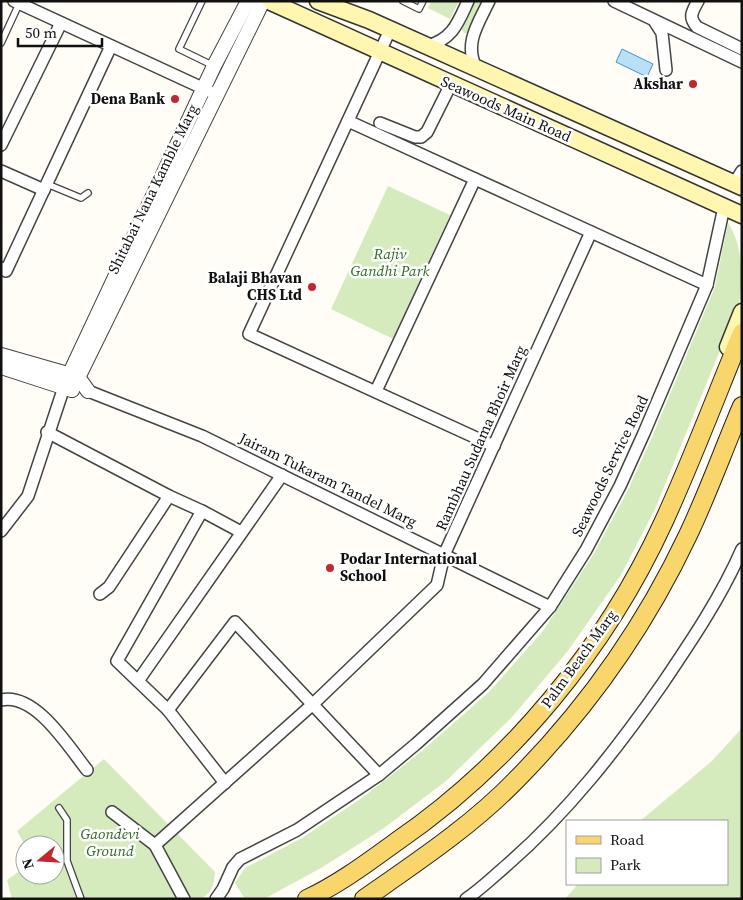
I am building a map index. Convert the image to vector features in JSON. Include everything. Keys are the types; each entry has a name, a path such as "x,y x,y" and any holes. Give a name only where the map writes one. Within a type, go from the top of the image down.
{"main road":[{"name":"Seawoods Main Road","path":"318,1 390,30 740,182"},
{"name":"Seawoods Main Road","path":"262,2 379,52 742,214"},
{"path":"724,206 742,227"},
{"path":"716,397 722,363 742,312"},
{"name":"Palm Beach Marg","path":"307,899 331,888 424,824 498,760 537,716 607,624 636,575 663,522 742,333"},
{"name":"Palm Beach Marg","path":"364,899 440,846 518,780 596,687 630,639 684,542 742,406"}],"street":[{"path":"427,46 438,43 452,34 468,1"},
{"path":"476,68 472,59 471,42 489,1"},
{"path":"614,1 742,62"},
{"path":"698,1 691,15 692,21 697,27 742,49"},
{"path":"17,2 218,95"},
{"name":"Shitabai Nana Kamble Marg","path":"71,382 214,66 262,2"},
{"name":"Shitabai Nana Kamble Marg","path":"71,382 218,95 262,2"},
{"path":"652,20 662,33 666,70"},
{"path":"1,145 61,23"},
{"path":"390,30 250,334 494,446"},
{"path":"1,268 6,271 111,46"},
{"path":"380,123 415,137 421,137 427,132 451,84"},
{"path":"348,121 707,285"},
{"path":"1,171 45,187"},
{"path":"376,391 475,179"},
{"name":"Seawoods Service Road","path":"216,899 233,867 240,859 297,830 378,774 483,684 550,607 586,550 620,486 707,285 724,206"},
{"name":"Rambhau Sudama Bhoir Marg","path":"155,845 313,704 437,585 444,555 591,232"},
{"path":"1,355 71,382"},
{"path":"1,367 71,382"},
{"path":"1,531 28,496 47,432 71,382"},
{"name":"Jairam Tukaram Tandel Marg","path":"71,382 88,391 202,436 550,607"},
{"path":"47,432 242,532"},
{"path":"138,681 282,475"},
{"path":"100,594 109,587 169,496"},
{"path":"202,511 117,661 168,710 225,784"},
{"path":"466,899 527,848 586,787 642,713 694,638 733,569 742,549"},
{"path":"168,710 235,622 378,774"},
{"path":"1,700 23,701 54,726 86,770"},
{"path":"112,812 155,845 184,899"}],"lane":[{"path":"202,1 179,49 214,66"},
{"path":"403,1 419,9 423,1"},
{"path":"1,43 17,2"},
{"path":"45,187 82,198 88,193"},
{"path":"59,808 67,820 67,861 81,899"}],"green space":[{"path":"431,1 459,1 450,19 428,8"},
{"path":"472,1 486,1 468,33 464,33 460,27"},
{"name":"Rajiv Gandhi Park","path":"388,186 450,215 393,339 331,309"},
{"path":"728,223 737,241 741,261 739,304 655,509 621,575 567,652 512,717 446,781 384,828 321,868 264,899 245,899 235,883 245,868 302,838 362,798 422,751 489,692 543,631 593,555 628,490 715,287"},
{"path":"742,728 742,899 565,899 577,885 728,885 728,820 641,820 712,761"},
{"name":"Gaondevi Ground","path":"104,759 215,872 212,888 208,894 200,899 12,899 7,880 15,874 15,885 65,885 65,835 19,835 17,831"}],"water":[{"path":"622,49 653,64 647,77 616,62"}],"place":[{"name":"Akshar","path":"693,84"},
{"name":"Dena Bank","path":"175,99"},
{"name":"Balaji Bhavan CHS Ltd","path":"312,287"},
{"name":"Podar International School","path":"330,568"}]}
